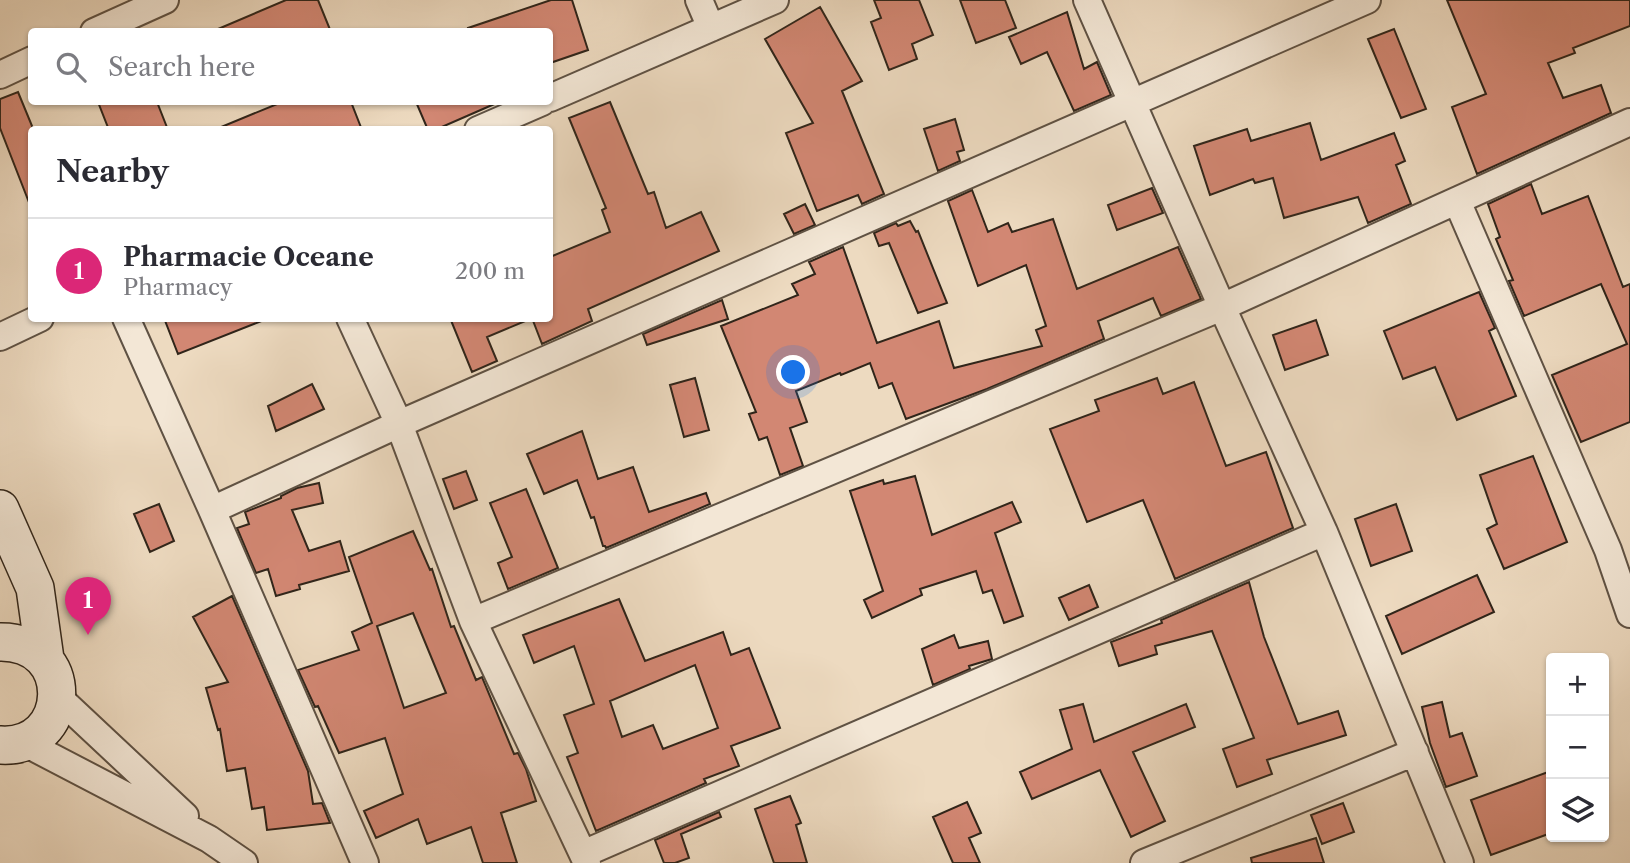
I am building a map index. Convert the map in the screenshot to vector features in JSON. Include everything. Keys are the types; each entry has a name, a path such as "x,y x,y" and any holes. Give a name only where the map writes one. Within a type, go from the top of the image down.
{"main road":[{"path":"0,509 35,587 45,659 55,676 58,696 53,716 41,732 11,744"},
{"path":"0,642 25,645 45,659"}],"street":[{"path":"103,28 165,0"},
{"path":"699,0 711,28"},
{"path":"553,97 775,0"},
{"path":"1087,0 1324,532 1460,863"},
{"path":"212,510 399,424 1367,0"},
{"path":"0,75 28,62"},
{"path":"487,126 535,105"},
{"path":"473,621 1222,307 1630,122"},
{"path":"1457,201 1608,550 1630,614"},
{"path":"0,337 32,322"},
{"path":"128,322 365,863"},
{"path":"352,322 399,424 473,621 585,858 1324,532"},
{"path":"58,696 209,838 244,863"},
{"path":"11,744 209,838"},
{"path":"1144,863 1415,751"}],"building":[{"path":"286,0 318,0 329,28 220,28"},
{"path":"551,0 572,0 588,50 553,62 553,28 468,28"},
{"path":"874,0 919,0 933,35 912,44 917,59 889,70 871,22 881,18"},
{"path":"960,0 1005,0 1016,28 976,43"},
{"path":"1447,0 1630,0 1630,26 1573,48 1575,53 1548,63 1563,98 1601,85 1611,113 1477,174 1452,107 1486,94"},
{"path":"820,7 862,81 842,91 884,194 862,204 858,195 817,211 786,133 813,123 765,39"},
{"path":"1067,12 1084,69 1097,62 1111,95 1074,111 1047,52 1021,64 1009,37"},
{"path":"1394,29 1426,109 1401,118 1368,39"},
{"path":"18,92 32,126 28,126 28,200 0,128 0,99"},
{"path":"610,102 648,194 654,192 666,228 701,212 719,251 588,309 592,321 542,344 534,322 553,322 553,256 610,232 602,210 606,208 569,118"},
{"path":"99,105 158,105 166,126 107,126"},
{"path":"275,105 352,105 360,126 224,126"},
{"path":"417,105 492,105 444,126 426,126"},
{"path":"955,119 964,150 957,152 960,161 938,171 924,129"},
{"path":"1310,123 1321,160 1394,133 1405,161 1396,165 1411,204 1368,223 1358,197 1284,218 1273,178 1255,183 1253,179 1210,195 1194,146 1247,129 1251,141"},
{"path":"1531,184 1542,214 1588,196 1623,287 1630,284 1630,422 1581,442 1552,375 1627,344 1601,284 1524,316 1509,281 1513,280 1496,239 1500,237 1488,204"},
{"path":"1152,188 1163,213 1117,230 1108,205"},
{"path":"972,190 988,232 1008,223 1012,232 1053,219 1077,289 1178,247 1201,299 1161,316 1153,298 1098,321 1104,339 987,389 906,419 892,383 879,388 870,363 796,391 807,422 790,428 803,466 780,475 767,437 759,440 749,414 756,412 721,326 798,295 792,284 815,274 809,262 843,247 877,343 939,321 954,368 1042,346 1036,330 1046,326 1026,265 978,286 948,201"},
{"path":"805,204 815,225 794,234 784,214"},
{"path":"910,221 916,232 918,231 947,303 918,313 889,243 879,246 874,233 896,223 898,226"},
{"path":"1479,292 1495,328 1489,331 1516,396 1457,420 1435,367 1403,379 1384,331"},
{"path":"722,300 728,319 647,345 643,334"},
{"path":"1316,320 1328,355 1285,370 1273,335"},
{"path":"166,322 259,322 178,354"},
{"path":"452,322 523,322 487,337 497,361 472,372"},
{"path":"695,378 709,430 684,437 670,385"},
{"path":"1157,378 1163,394 1194,382 1226,466 1266,452 1293,528 1175,579 1143,500 1087,522 1050,429 1099,411 1095,400"},
{"path":"312,384 324,409 276,431 268,406"},
{"path":"582,431 598,479 633,467 649,512 706,493 710,504 606,548 577,480 544,494 527,454"},
{"path":"1533,456 1567,542 1504,569 1487,529 1497,524 1480,475"},
{"path":"466,471 477,500 454,509 443,479"},
{"path":"915,476 932,535 1012,502 1021,522 995,533 1023,616 1004,623 992,590 983,593 976,571 920,589 922,595 872,618 864,600 883,591 850,491 883,480 884,484"},
{"path":"319,483 323,503 292,510 309,551 340,541 349,571 299,585 300,589 276,596 268,569 256,573 237,528 249,524 245,512 281,498 297,488"},
{"path":"526,489 558,568 508,589 498,563 512,557 490,503"},
{"path":"159,504 174,541 150,552 134,514"},
{"path":"1396,504 1412,551 1371,566 1355,519"},
{"path":"413,531 430,570 432,569 451,627 454,626 476,680 482,677 514,754 518,753 526,769 536,801 501,813 517,863 483,863 471,827 427,844 418,819 376,838 364,811 403,794 385,738 339,753 298,670 359,650 352,632 372,623 349,557","holes":["413,613 446,693 404,708 377,626"]},
{"path":"1477,575 1494,612 1402,654 1386,616"},
{"path":"1249,582 1264,637 1298,724 1338,711 1346,735 1267,760 1272,774 1237,787 1223,749 1254,738 1212,631 1155,646 1157,654 1119,666 1111,642 1162,623 1161,620"},
{"path":"1089,585 1098,607 1069,620 1059,598"},
{"path":"232,596 308,771 313,804 322,803 330,823 267,830 264,807 252,809 245,768 227,771 220,729 218,730 206,688 228,682 193,617"},
{"path":"619,599 645,661 723,632 731,655 749,648 780,728 731,746 739,766 704,779 706,783 596,831 567,757 578,753 564,715 594,704 574,646 534,663 523,635","holes":["695,665 718,728 663,749 653,725 622,737 610,701"]},
{"path":"954,635 959,648 988,641 992,659 969,666 970,669 933,685 922,649"},
{"path":"1442,702 1450,737 1462,733 1477,776 1446,787 1430,743 1422,707"},
{"path":"1083,704 1094,742 1186,704 1195,727 1133,752 1165,821 1131,837 1100,770 1032,799 1020,772 1072,749 1060,710"},
{"path":"1546,773 1546,835 1491,855 1471,800"},
{"path":"790,796 801,823 796,825 807,863 774,863 755,809"},
{"path":"967,802 981,833 969,838 980,863 953,863 933,817"},
{"path":"1343,803 1354,832 1322,844 1311,815"},
{"path":"719,812 721,817 681,834 689,858 675,863 664,863 655,840"},
{"path":"1316,838 1324,863 1252,863 1251,858"}],"place":[{"name":"Pharmacie Oceane","path":"88,635"}]}
